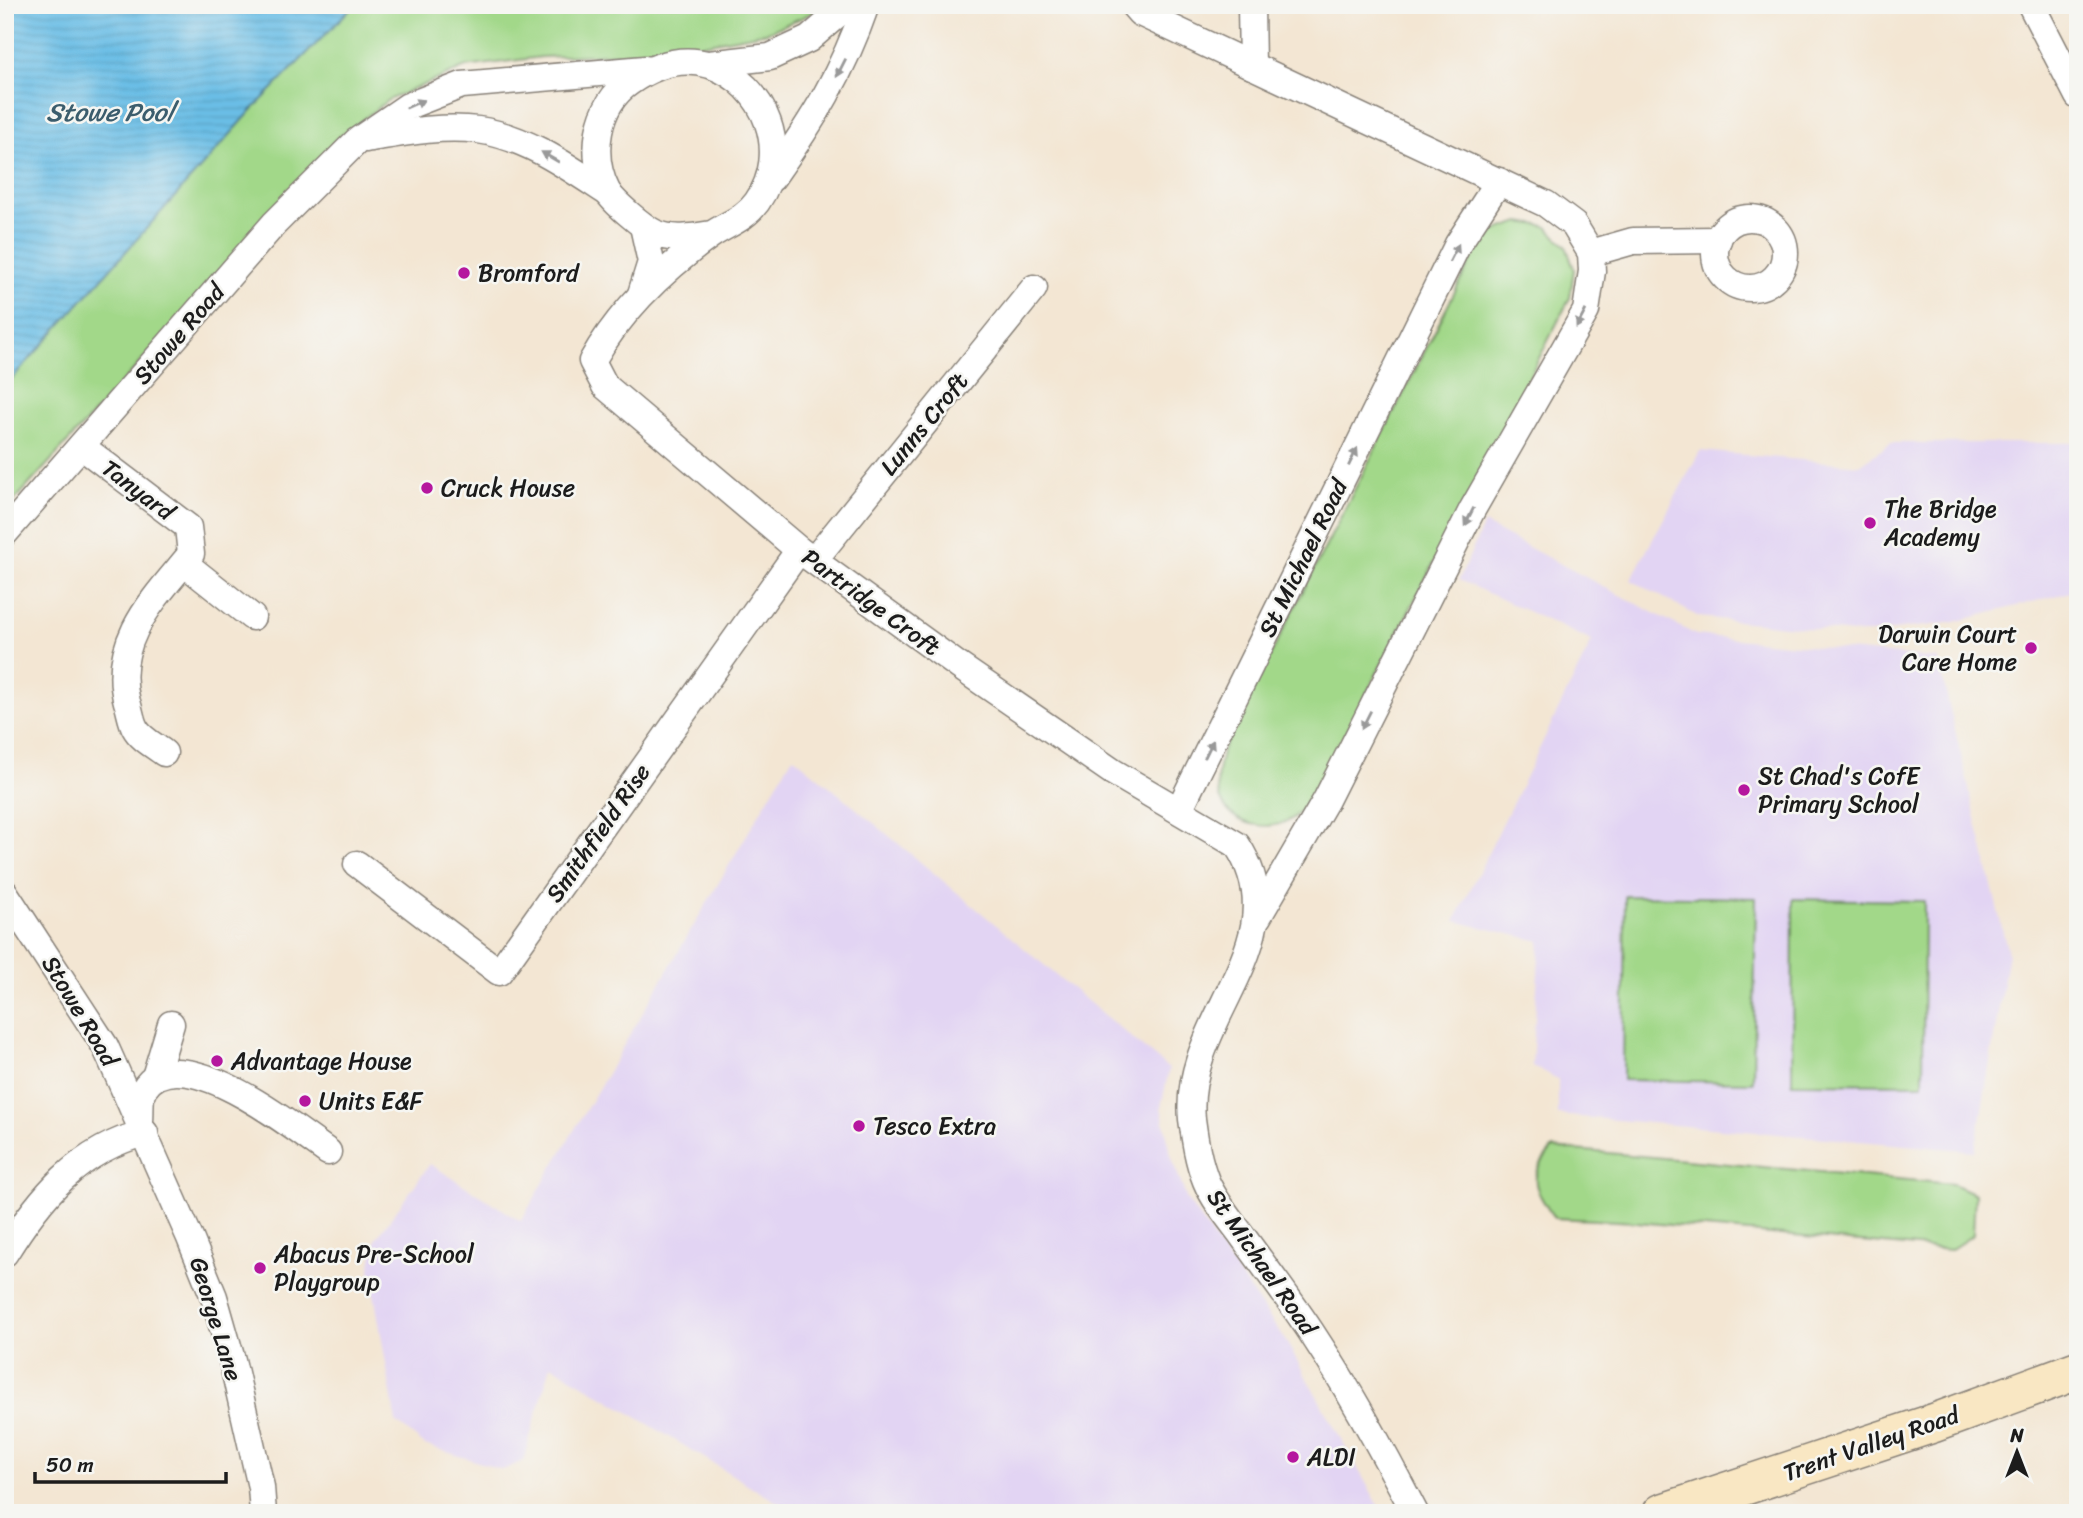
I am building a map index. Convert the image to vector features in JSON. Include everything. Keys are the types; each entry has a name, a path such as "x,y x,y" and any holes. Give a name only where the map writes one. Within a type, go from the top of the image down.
{"street":[{"path":"608,193 597,159 599,131 610,104 624,86 650,68 678,62 707,64 770,57 809,39 848,5"},
{"path":"640,295 712,234 735,223 756,204 819,112 852,45 866,5"},
{"path":"1133,5 1140,13 1546,204 1574,225 1591,253 1633,241 1718,240"},
{"path":"1251,5 1252,66"},
{"path":"2031,5 2078,96"},
{"path":"707,64 734,75 753,92 768,117 774,153 768,183"},
{"name":"Stowe Road","path":"5,533 274,224 357,141 408,106 462,85 650,68"},
{"path":"357,141 422,130 478,130 528,144 608,193 643,226 657,234 685,238 712,234"},
{"name":"St Michael Road","path":"1258,917 1256,887 1248,863 1237,845 1179,810 1458,244 1499,181"},
{"path":"640,295 652,262 643,226"},
{"name":"St Michael Road","path":"1415,1513 1375,1435 1315,1338 1207,1183 1195,1146 1192,1113 1196,1074 1208,1035 1251,946 1258,917 1326,800 1472,510 1586,311 1592,271 1591,253"},
{"name":"Lunns Croft","path":"806,555 1034,288"},
{"name":"Partridge Croft","path":"640,295 610,330 592,361 605,386 806,555 1113,772 1179,810"},
{"name":"Tanyard","path":"81,446 188,527 191,554 184,563"},
{"name":"Smithfield Rise","path":"357,864 499,972 806,555"},
{"path":"164,753 135,729 124,689 130,637 144,612 184,563 252,617"},
{"name":"Stowe Road","path":"5,893 105,1046 142,1127"},
{"path":"5,1253 25,1220 50,1189 79,1162 142,1127 142,1090 155,1077 171,1024"},
{"path":"155,1077 181,1071 237,1089 328,1152"},
{"name":"George Lane","path":"142,1127 214,1297 238,1385 261,1487 263,1513"},
{"name":"Trent Valley Road","path":"1662,1513 1934,1423 2078,1370"}],"shaded area":[{"name":"The Bridge Academy","path":"1891,443 2078,443 2078,590 1955,622 1863,634 1699,617 1631,580 1700,451 1860,465"},
{"name":"St Chad's CofE Primary School","path":"1484,524 1696,635 1938,659 2008,953 1975,1151 1558,1115 1558,1079 1532,1066 1540,941 1455,921 1592,641 1459,580"},
{"path":"793,756 1169,1069 1161,1107 1171,1155 1187,1200 1287,1343 1383,1513 795,1513 551,1365 523,1461 503,1470 425,1445 396,1422 370,1270 376,1239 430,1164 521,1221"}],"green space":[{"path":"5,5 831,5 768,32 661,52 542,57 466,67 388,100 334,142 254,238 5,511"},
{"path":"1520,222 1546,226 1566,246 1574,269 1570,298 1315,794 1296,816 1284,823 1263,826 1243,821 1227,809 1219,794 1218,776 1222,751 1474,254 1494,231"},
{"path":"1625,896 1756,898 1753,1082 1623,1080"},
{"path":"1793,899 1924,901 1923,1084 1792,1083"},
{"path":"1553,1148 1953,1184 1975,1194 1973,1235 1950,1250 1637,1222 1554,1218 1536,1183 1539,1167"}],"water":[{"name":"Stowe Pool","path":"5,5 354,5 253,109 5,387"}],"place":[{"name":"Bromford","path":"464,273"},
{"name":"Cruck House","path":"427,488"},
{"name":"The Bridge Academy","path":"1870,523"},
{"name":"Darwin Court Care Home","path":"2031,648"},
{"name":"St Chad's CofE Primary School","path":"1744,790"},
{"name":"Advantage House","path":"217,1061"},
{"name":"Units E&F","path":"305,1101"},
{"name":"Tesco Extra","path":"859,1126"},
{"name":"Abacus Pre-School Playgroup","path":"260,1268"},
{"name":"ALDI","path":"1293,1457"}]}
